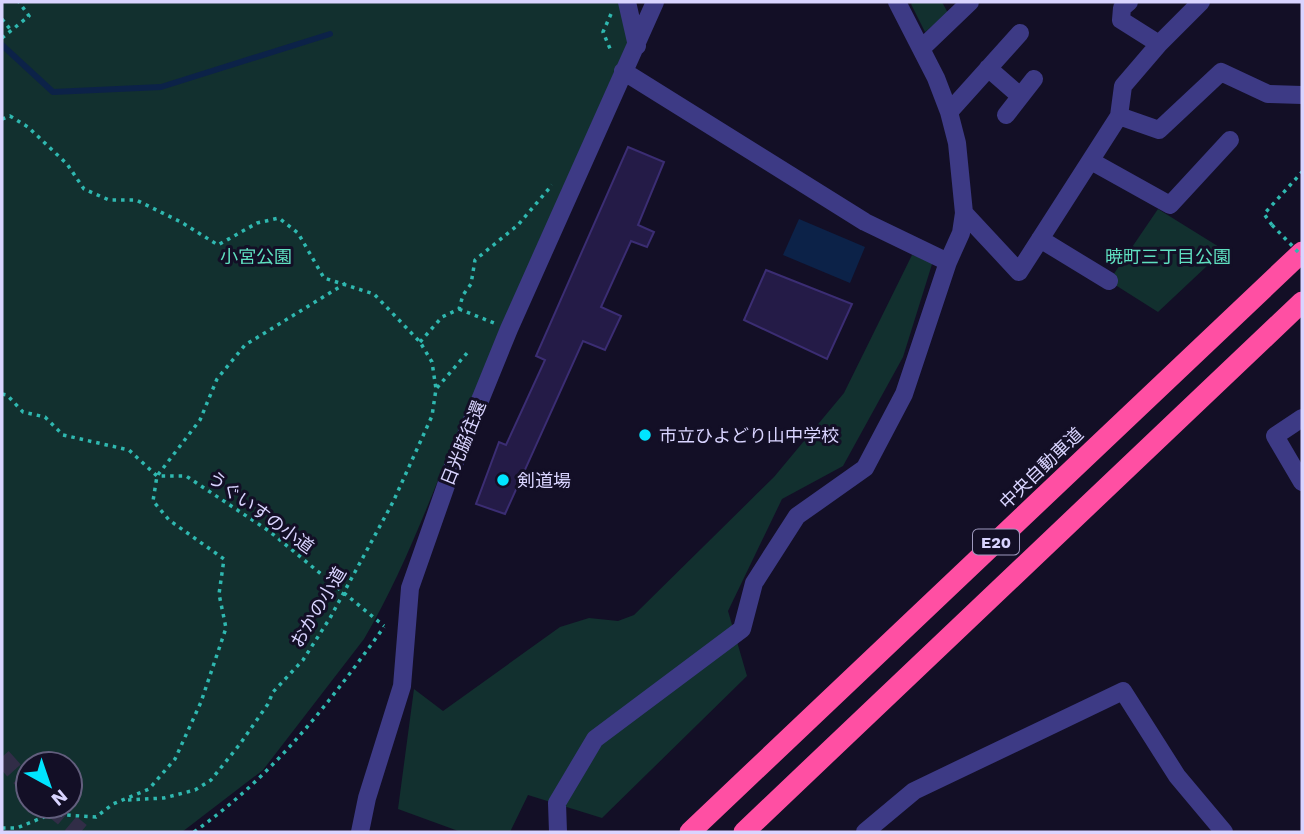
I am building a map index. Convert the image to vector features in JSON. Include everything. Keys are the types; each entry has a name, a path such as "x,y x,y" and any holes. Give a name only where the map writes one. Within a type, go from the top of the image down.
{"highway":[{"name":"中央自動車道","path":"690,832 1302,254"},
{"name":"E20","path":"744,832 1302,302"}],"street":[{"path":"637,46 655,2"},
{"path":"558,832 557,803 595,739 742,629 754,583 797,516 865,468 904,394 948,262 961,233 964,213 957,143 949,112 922,48 897,2"},
{"path":"922,48 970,2"},
{"path":"1129,2 1122,8 1121,20 1159,44"},
{"path":"964,213 1019,272 1119,116 1123,86 1159,44 1201,2"},
{"path":"621,3 637,46"},
{"path":"949,112 1020,33"},
{"name":"日光脇往還","path":"360,832 402,686 410,588 450,474 509,329 623,71 637,46"},
{"path":"988,68 1020,96"},
{"path":"623,71 865,222 948,262"},
{"path":"1119,116 1158,130 1221,72 1268,94 1302,95"},
{"path":"1006,115 1034,79"},
{"path":"1091,161 1170,205 1230,140"},
{"path":"1040,239 1109,281"},
{"path":"1302,418 1275,436 1302,482"},
{"path":"865,832 914,791 1123,691 1177,776 1224,832"}],"path":[{"path":"4,37 10,29 29,16 19,2"},
{"path":"611,51 603,32 621,3"},
{"path":"2,19 10,29"},
{"path":"607,62 616,41"},
{"path":"2,119 10,116 29,127 66,164 84,189 109,200 136,200 181,222 218,245 257,223 279,218 298,233 324,278 374,294 420,342 442,317 459,309 509,329"},
{"path":"1302,172 1264,214 1302,254"},
{"path":"459,309 463,295 471,284 475,260 518,225 556,179"},
{"path":"2,828 17,828 51,814 96,817 113,804 149,789 175,758 201,702 226,628 219,594 224,559 169,520 153,501 157,476 200,420 217,380 245,345 346,283"},
{"name":"おかの小道","path":"127,800 164,798 195,790 211,780 240,744 268,704 273,692 316,641 393,502 432,416 436,389 432,362 420,342"},
{"name":"おかの小道","path":"436,389 467,353"},
{"path":"2,394 7,395 23,412 45,417 63,435 129,450 157,476"},
{"name":"うぐいすの小道","path":"157,476 186,476 269,531 384,626"},
{"path":"194,832 266,774 336,693 390,617"}],"green space":[{"name":"小宮公園","path":"2,2 624,2 630,37 394,583 364,639 263,770 182,832 2,832"},
{"path":"942,2 948,13 925,32 911,4"},
{"name":"暁町三丁目公園","path":"1158,209 1224,250 1158,312 1109,281"},
{"path":"912,255 933,261 903,357 843,466 782,499 728,611 747,676 602,818 528,795 510,832 461,832 398,809 414,689 443,711 560,627 589,618 618,621 634,615 774,477 844,393"}],"water":[{"path":"799,219 865,247 850,283 783,255"}],"building":[{"path":"628,147 664,162 638,225 654,232 647,247 631,241 601,307 621,316 605,350 583,341 505,514 476,504 499,442 506,445 545,360 536,356"},
{"path":"766,270 852,304 827,359 744,320"}],"waterway":[{"path":"2,45 53,92 161,87 330,34"}],"tunnel":[{"path":"2,757 14,770"},
{"path":"67,820 81,832"}],"place":[{"name":"市立ひよどり山中学校","path":"645,435"},
{"name":"剣道場","path":"503,480"}]}
